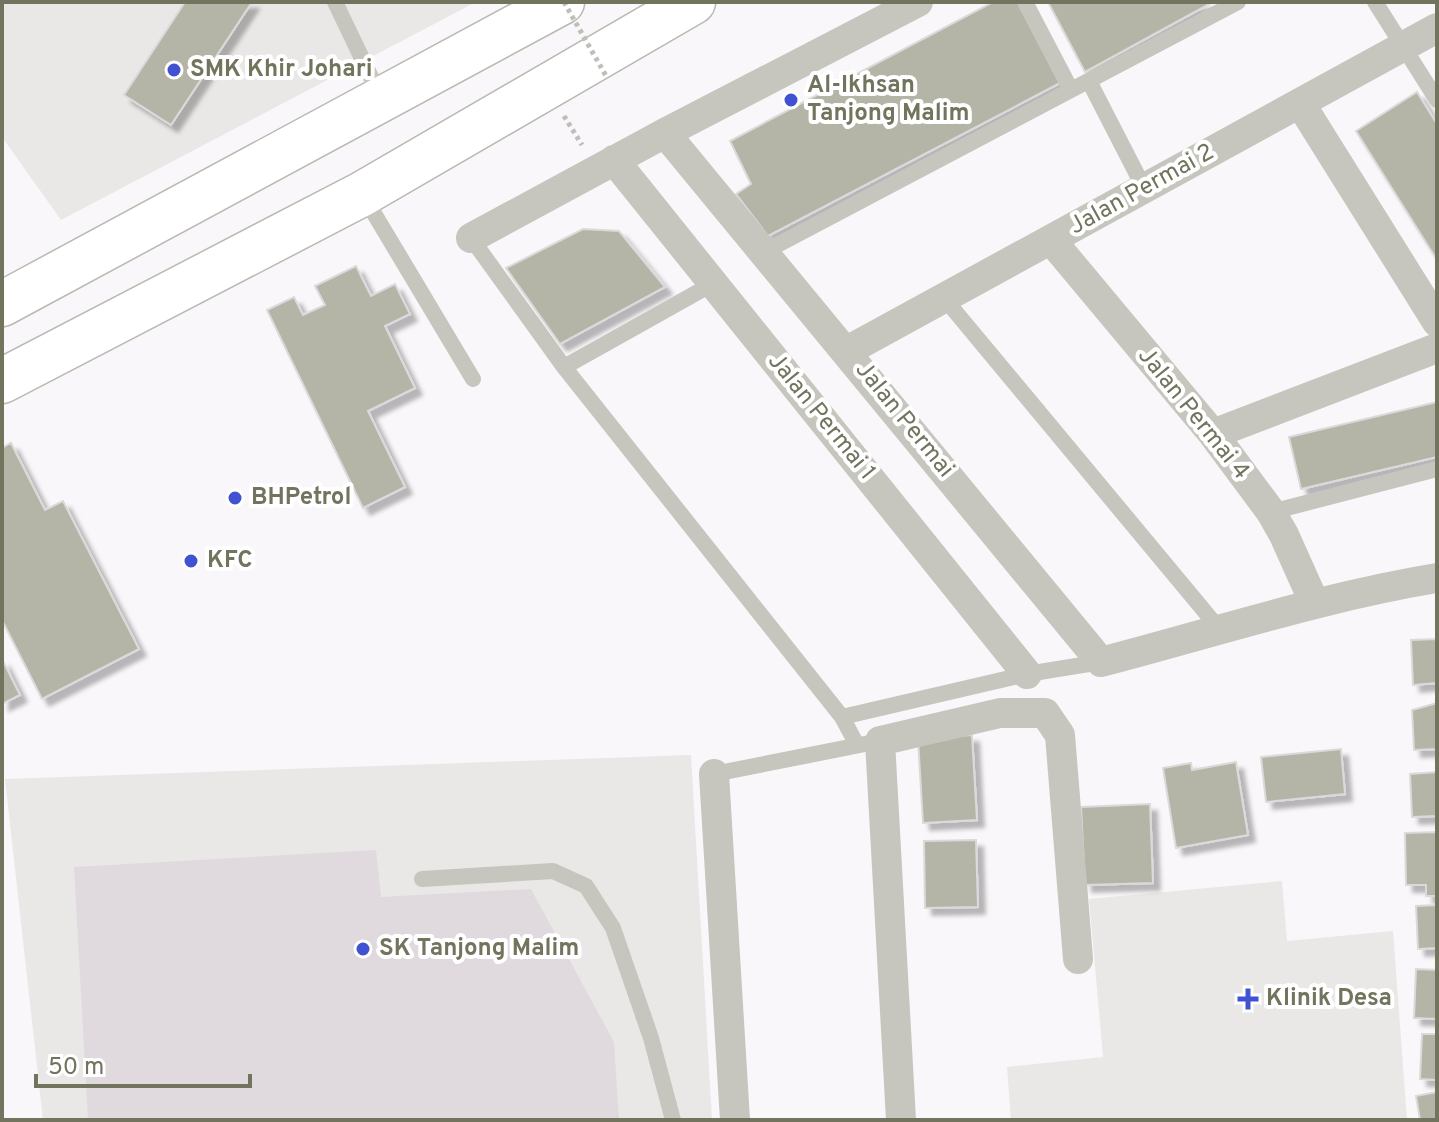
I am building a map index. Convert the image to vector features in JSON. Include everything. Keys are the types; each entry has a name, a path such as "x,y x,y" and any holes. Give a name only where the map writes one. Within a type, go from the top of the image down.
{"main road":[{"path":"5,296 563,2"},
{"path":"2,381 362,194 693,2"}],"street":[{"path":"471,238 918,2"},
{"name":"Jalan Permai 2","path":"847,351 1437,28"},
{"path":"1300,103 1437,322"},
{"name":"Jalan Permai","path":"665,133 1101,662"},
{"name":"Jalan Permai 1","path":"605,165 714,283 1027,674"},
{"name":"Jalan Permai 4","path":"1051,240 1213,434 1271,512 1314,602"},
{"path":"1213,434 1437,348"},
{"path":"1101,662 1221,631 1314,602 1437,578"},
{"path":"901,1120 869,743 1000,713 1045,713 1060,735 1078,959"},
{"path":"714,774 735,1120"}],"lane":[{"path":"335,2 381,100"},
{"path":"1025,2 1071,90"},
{"path":"762,253 1238,2"},
{"path":"1375,2 1437,100"},
{"path":"1089,81 1144,188"},
{"path":"362,194 473,379"},
{"path":"471,238 564,367 842,717 869,743"},
{"path":"564,367 714,283"},
{"path":"944,298 1221,631"},
{"path":"1271,512 1437,469"},
{"path":"842,717 1027,674 1101,662"},
{"path":"714,774 869,743"},
{"path":"422,879 553,871 586,886 613,928 651,1038 673,1120"}],"path":[{"path":"563,2 606,76 593,82"},
{"path":"564,115 605,165"}],"shaded area":[{"name":"SMK Khir Johari","path":"2,2 476,2 61,220 2,137"},
{"name":"SK Tanjong Malim","path":"691,755 712,1120 43,1120 5,779"},
{"path":"376,850 381,897 531,889 614,1042 619,1120 88,1120 74,867"},
{"name":"Klinik Desa","path":"1282,881 1287,941 1393,931 1407,1120 1011,1120 1007,1067 1103,1057 1089,899"}],"building":[{"path":"185,2 252,2 171,125 124,95"},
{"path":"993,2 1018,2 1060,83 768,236 736,194 751,184 730,141"},
{"path":"1048,2 1213,2 1085,72"},
{"path":"1417,92 1437,124 1437,260 1356,131"},
{"path":"583,229 619,231 665,287 560,344 506,268"},
{"path":"356,266 371,296 395,284 410,314 385,326 415,388 368,411 405,487 363,508 267,310 294,297 303,315 325,305 315,286"},
{"path":"1437,402 1437,457 1301,489 1289,437"},
{"path":"11,443 45,510 63,501 139,649 42,699 2,620 2,448"},
{"path":"1437,639 1437,683 1413,685 1411,640"},
{"path":"2,659 20,695 2,704"},
{"path":"1437,703 1437,749 1414,750 1412,710"},
{"path":"972,735 977,820 923,823 918,739"},
{"path":"1341,749 1345,794 1266,802 1261,757"},
{"path":"1236,762 1248,835 1176,848 1163,768 1191,763 1192,770"},
{"path":"1437,772 1437,816 1412,817 1410,774"},
{"path":"1150,804 1153,883 1085,885 1081,807"},
{"path":"1437,832 1437,896 1426,896 1426,885 1406,885 1405,833"},
{"path":"976,840 978,907 925,908 924,841"},
{"path":"1437,905 1437,948 1418,949 1416,906"},
{"path":"1416,969 1437,970 1437,1019 1414,1018"},
{"path":"1422,1034 1437,1034 1437,1080 1420,1079"},
{"path":"1437,1092 1437,1120 1420,1120 1416,1096"}],"place":[{"name":"SMK Khir Johari","path":"174,70"},
{"name":"Al-Ikhsan Tanjong Malim","path":"791,100"},
{"name":"BHPetrol","path":"235,498"},
{"name":"KFC","path":"191,561"},
{"name":"SK Tanjong Malim","path":"363,949"},
{"name":"Klinik Desa","path":"1248,999"}]}
